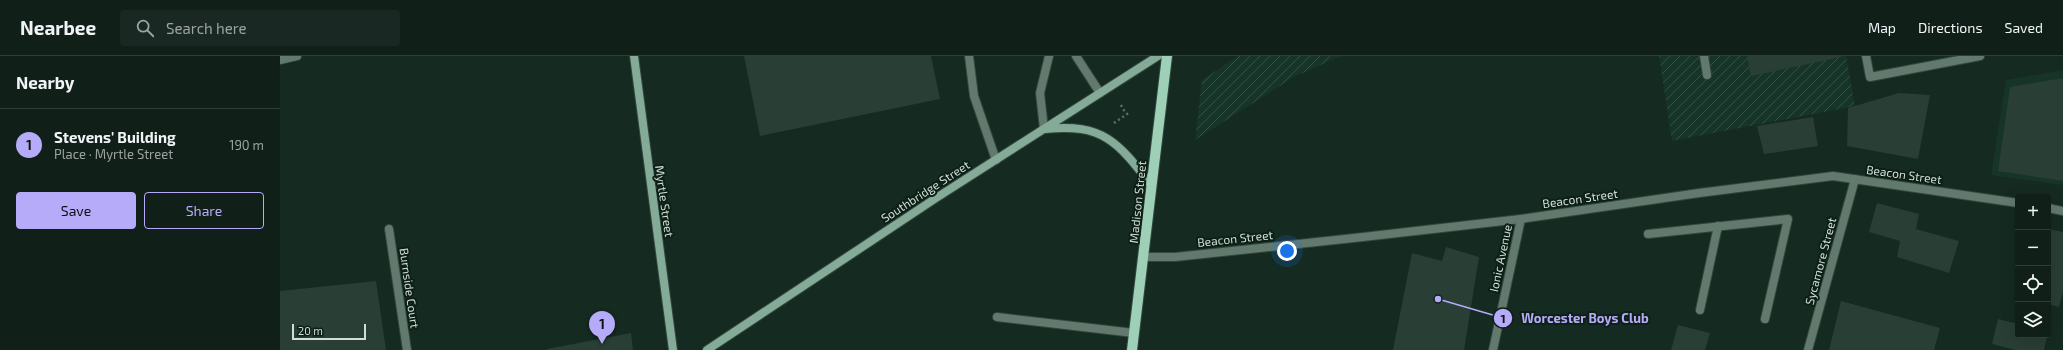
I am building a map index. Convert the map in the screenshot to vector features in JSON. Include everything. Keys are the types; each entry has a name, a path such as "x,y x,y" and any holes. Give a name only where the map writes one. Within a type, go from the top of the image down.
{"main road":[{"name":"Myrtle Street","path":"634,56 673,350"},
{"name":"Southbridge Street","path":"707,350 996,160 1158,56"},
{"name":"Madison Street","path":"1132,350 1167,56"},
{"path":"1044,129 1067,127 1103,134 1117,145 1151,185"}],"street":[{"path":"280,60 297,56"},
{"path":"969,56 974,96 996,160"},
{"path":"1044,129 1040,92 1049,56"},
{"path":"1077,56 1100,93"},
{"path":"1704,56 1707,75"},
{"path":"1866,56 1870,76 1980,56"},
{"name":"Beacon Street","path":"1144,257 1175,257 1520,219 1699,193 1826,177 1855,179 2015,203"},
{"name":"Sycamore Street","path":"1808,350 1855,179"},
{"path":"2051,209 2063,211"},
{"name":"Ionic Avenue","path":"1493,350 1520,219"},
{"path":"1648,234 1788,219 1765,319"},
{"path":"1700,310 1718,226"},
{"name":"Burnside Court","path":"389,229 407,350"},
{"path":"997,317 1134,333"}],"path":[{"path":"1121,105 1126,114"},
{"path":"1113,123 1130,112"}],"shaded area":[{"path":"1238,56 1341,56 1294,77 1195,140 1202,80"},
{"path":"1659,56 1846,56 1855,106 1672,141"},
{"path":"2063,70 2063,185 1991,175 2006,80"}],"building":[{"path":"744,56 931,56 940,99 760,136"},
{"path":"1747,56 1841,56 1841,57 1751,76"},
{"path":"2063,78 2063,181 1998,171 2010,87"},
{"path":"1899,93 1930,95 1918,159 1847,146 1848,108"},
{"path":"1813,117 1818,146 1764,154 1757,126"},
{"path":"1877,203 1919,214 1916,229 1959,241 1949,273 1897,257 1900,241 1869,232"},
{"path":"2051,230 2063,232 2063,292 2059,307 2051,305"},
{"path":"1446,247 1479,257 1464,350 1393,350 1412,253 1442,261"},
{"path":"376,281 386,350 280,350 280,291"},
{"path":"1841,301 1940,328 1934,350 1829,350"},
{"path":"1998,319 2015,323 2015,338 2046,338 2044,350 2015,350 1992,344"},
{"path":"1678,325 1710,333 1705,350 1671,350"},
{"path":"631,333 633,350 547,350 547,349"}],"place":[{"name":"Worcester Boys Club","path":"1438,299"},
{"name":"Stevens' Building","path":"602,344"}]}
